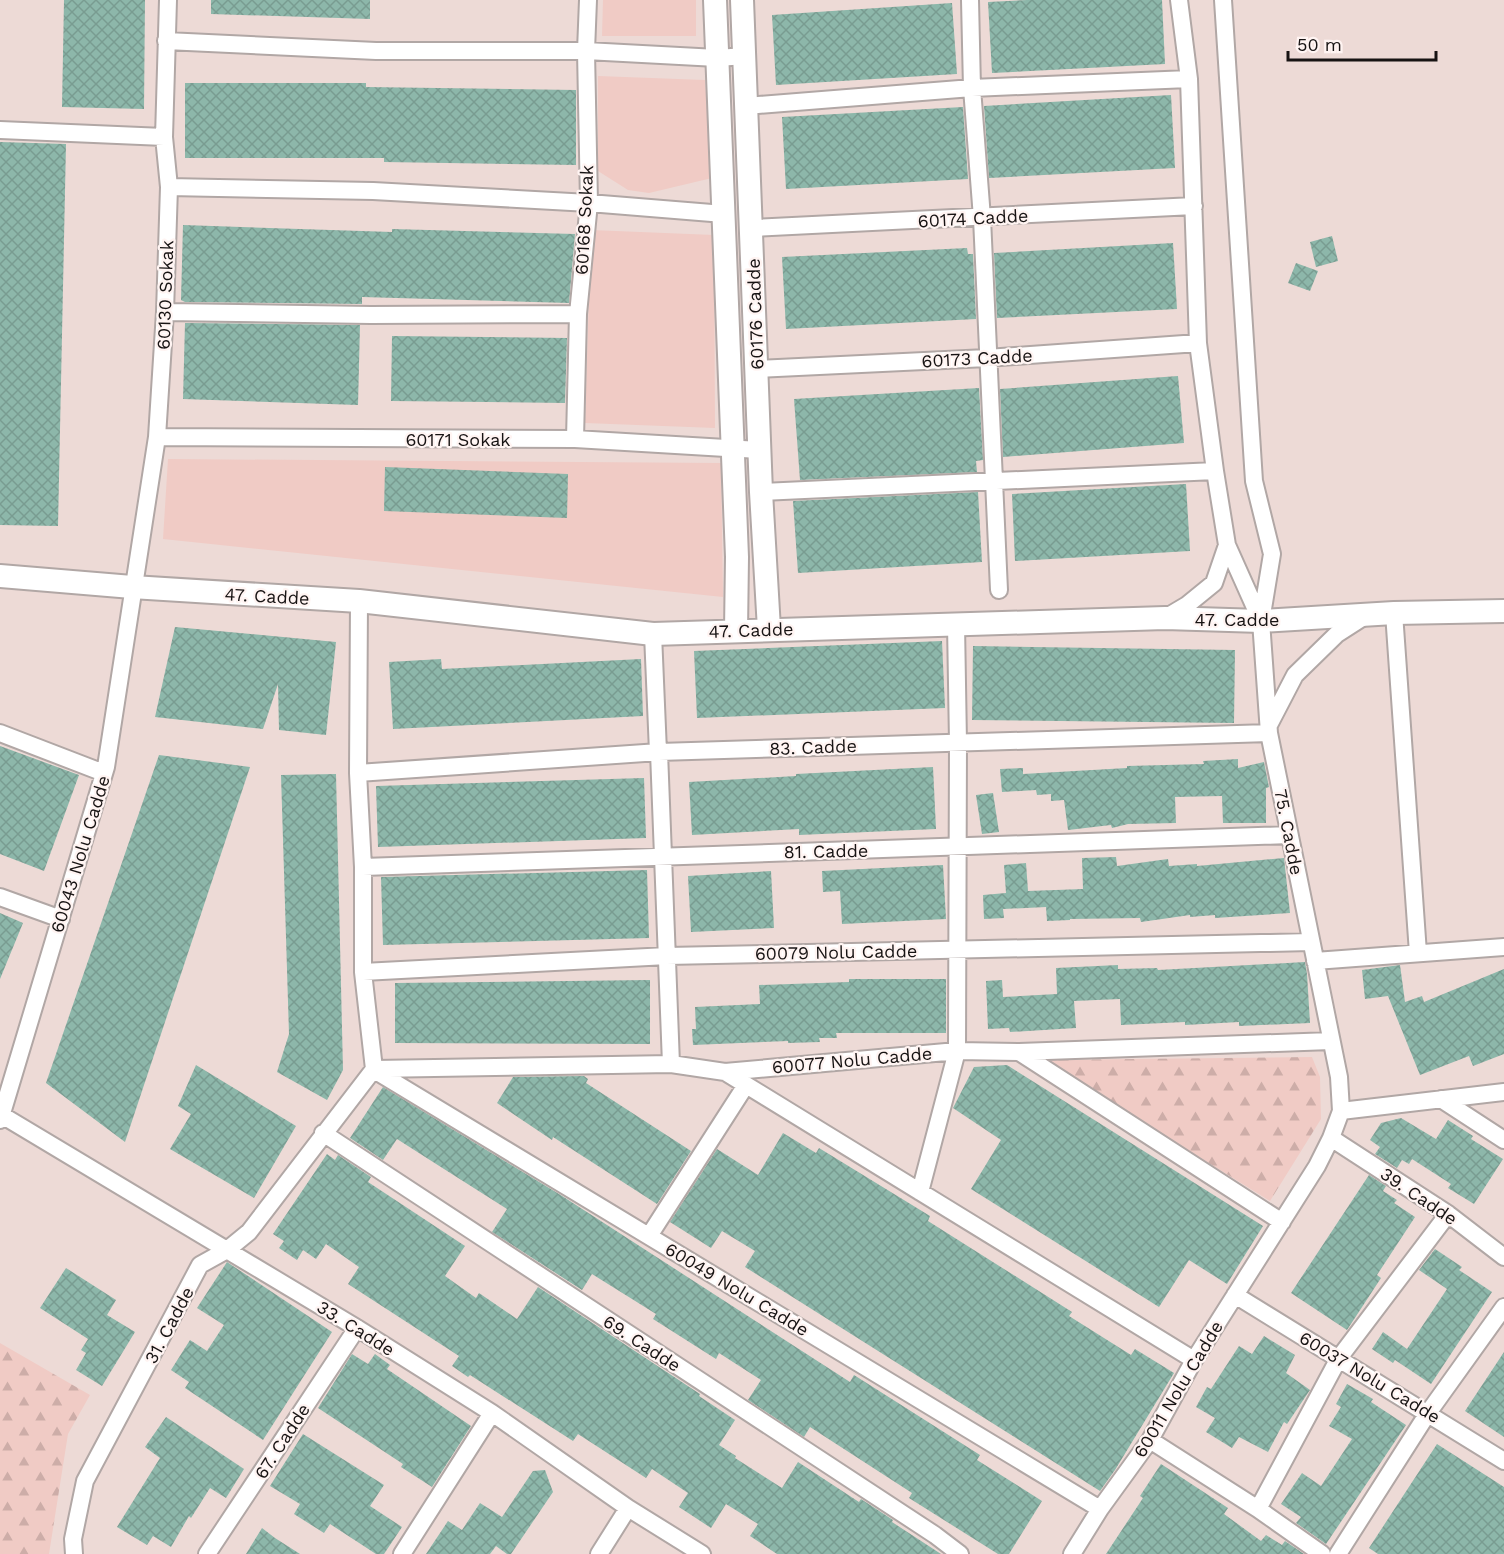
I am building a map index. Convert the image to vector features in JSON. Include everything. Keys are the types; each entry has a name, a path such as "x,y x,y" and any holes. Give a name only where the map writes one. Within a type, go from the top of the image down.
{"street":[{"name":"60130 Sokak","path":"132,587 157,437 165,312 169,187 164,137 168,0"},
{"name":"60168 Sokak","path":"575,439 578,314 589,203 586,51 588,0"},
{"path":"715,0 736,557 735,631"},
{"name":"60176 Cadde","path":"742,0 746,56 759,450 769,629"},
{"path":"970,0 972,88 982,218 999,590"},
{"path":"1179,0 1189,79 1198,343 1227,545 1261,621"},
{"path":"1223,0 1254,481 1272,554 1261,621"},
{"path":"166,41 376,51 586,51 717,58 746,56"},
{"path":"746,106 972,88 1189,79"},
{"path":"0,130 164,137"},
{"path":"169,187 373,191 589,203 724,214"},
{"name":"60174 Cadde","path":"752,228 1194,206"},
{"path":"165,312 371,315 578,314"},
{"name":"60173 Cadde","path":"756,369 987,358 1198,343"},
{"name":"60171 Sokak","path":"157,437 575,439 759,450"},
{"path":"761,492 1215,471"},
{"path":"1165,618 1187,605 1215,583 1227,545"},
{"name":"47. Cadde","path":"0,576 132,587 359,601 653,633 1165,618 1261,621 1394,613 1504,610"},
{"name":"60043 Nolu Cadde","path":"1,1116 104,773 132,587"},
{"path":"359,601 358,773 363,867 363,972 374,1069"},
{"path":"1394,613 1418,953"},
{"path":"1268,729 1295,675 1337,634 1367,615"},
{"name":"75. Cadde","path":"1261,621 1268,729 1339,1077 1341,1111"},
{"path":"920,1192 957,1051 956,624"},
{"path":"653,633 671,1064"},
{"name":"83. Cadde","path":"358,773 658,752 958,743 1268,729"},
{"path":"0,733 104,773"},
{"name":"81. Cadde","path":"363,867 1289,835"},
{"path":"0,897 61,919"},
{"name":"60079 Nolu Cadde","path":"363,972 667,956 1311,942"},
{"path":"1315,961 1504,947"},
{"name":"60077 Nolu Cadde","path":"374,1069 671,1064 725,1072 957,1051 1019,1052 1331,1041"},
{"path":"1019,1052 1282,1222"},
{"name":"31. Cadde","path":"74,1547 85,1481 200,1265 227,1250 249,1232 374,1069"},
{"name":"60049 Nolu Cadde","path":"374,1069 1100,1509"},
{"path":"725,1072 1194,1360"},
{"path":"649,1236 746,1084"},
{"path":"1341,1111 1504,1092"},
{"path":"1441,1099 1504,1140"},
{"name":"60011 Nolu Cadde","path":"1072,1554 1100,1509 1149,1440 1194,1360 1282,1222 1332,1138 1341,1111"},
{"name":"33. Cadde","path":"1,1116 357,1328 492,1413 628,1508 702,1554"},
{"name":"69. Cadde","path":"323,1133 935,1535 960,1554"},
{"name":"39. Cadde","path":"1332,1138 1448,1214 1504,1257"},
{"path":"1258,1509 1339,1358 1448,1214"},
{"name":"60037 Nolu Cadde","path":"1235,1295 1504,1461"},
{"path":"1338,1554 1428,1413 1504,1307"},
{"name":"67. Cadde","path":"207,1554 357,1328"},
{"path":"402,1554 492,1413"},
{"path":"1149,1440 1258,1509 1322,1554"},
{"path":"599,1554 628,1508"},
{"path":"60,1554 74,1547"}],"shaded area":[{"path":"0,0 1504,0 1504,1554 0,1554"}],"green space":[{"path":"603,0 696,0 696,36 602,36"},
{"path":"598,76 705,80 712,178 649,193 628,190 598,171"},
{"path":"591,230 714,235 715,428 585,423"},
{"path":"168,459 721,463 723,597 163,539"},
{"path":"1312,1057 1320,1077 1321,1119 1270,1201 1043,1060"},
{"path":"0,1343 90,1395 68,1434 49,1554 0,1554"}],"building":[{"path":"64,0 145,0 144,109 62,107"},
{"path":"211,0 370,0 370,19 211,14"},
{"path":"1162,0 1165,64 992,73 988,2"},
{"path":"952,3 957,74 776,85 772,15"},
{"path":"185,83 366,83 366,87 576,90 576,165 384,162 384,158 185,158"},
{"path":"1171,95 1175,168 989,178 984,106"},
{"path":"963,107 968,179 786,189 782,117"},
{"path":"0,142 66,144 58,526 0,525"},
{"path":"183,225 392,232 392,229 575,234 569,303 362,297 362,304 185,302 181,300"},
{"path":"1332,236 1338,261 1316,267 1310,242"},
{"path":"1173,243 1177,309 997,318 994,253"},
{"path":"967,248 968,254 973,254 976,319 786,329 782,257"},
{"path":"1296,263 1318,271 1310,291 1288,283"},
{"path":"185,323 360,325 358,405 183,399"},
{"path":"392,336 567,338 565,403 391,401"},
{"path":"1178,376 1184,443 1003,457 1000,389"},
{"path":"979,388 983,460 976,461 977,472 800,480 794,399"},
{"path":"385,467 568,474 567,518 384,511"},
{"path":"1186,484 1190,551 1015,561 1012,494"},
{"path":"978,492 982,562 798,573 793,501"},
{"path":"175,627 336,642 326,735 279,730 278,684 263,729 155,717"},
{"path":"942,641 945,708 697,718 694,651"},
{"path":"973,646 1235,650 1234,723 972,720"},
{"path":"441,659 442,669 641,659 643,716 393,729 389,662"},
{"path":"0,746 79,775 44,871 0,854"},
{"path":"159,755 250,767 125,1142 46,1083"},
{"path":"1238,759 1238,768 1264,762 1269,787 1266,788 1266,823 1223,823 1222,796 1175,797 1176,823 1128,824 1112,828 1111,825 1068,830 1064,800 1051,801 1051,794 1037,795 1036,790 1002,792 1000,769 1023,768 1023,774 1127,768 1127,766 1204,764 1203,761"},
{"path":"933,767 936,829 799,835 799,829 692,835 689,782"},
{"path":"336,774 343,1070 327,1100 277,1072 289,1034 281,775"},
{"path":"644,778 646,838 378,847 376,786"},
{"path":"993,793 999,832 982,834 976,795"},
{"path":"1116,857 1117,866 1168,859 1169,866 1197,864 1197,866 1284,858 1290,913 1215,918 1215,915 1190,917 1190,915 1141,922 1140,918 1047,921 1046,907 1003,909 1004,918 984,919 983,895 1006,893 1004,865 1026,863 1028,891 1083,889 1082,858"},
{"path":"943,865 946,919 842,924 840,891 823,892 822,871"},
{"path":"647,870 649,938 383,945 381,877"},
{"path":"771,871 774,928 691,932 688,876"},
{"path":"0,913 23,923 0,979"},
{"path":"1305,962 1310,1023 1239,1026 1239,1022 1185,1025 1185,1022 1121,1025 1120,999 1074,1001 1076,1028 1010,1032 1009,1028 988,1029 986,981 1002,980 1003,997 1057,994 1056,968 1118,965 1118,969 1157,968 1158,970"},
{"path":"1400,965 1405,1002 1422,996 1424,1002 1504,969 1504,1054 1473,1066 1469,1056 1420,1075 1388,996 1365,999 1362,970"},
{"path":"849,979 946,979 946,1033 836,1033 837,1038 819,1038 820,1042 693,1045 692,1029 696,1029 695,1007 760,1004 759,985 849,982"},
{"path":"650,980 650,1044 395,1043 395,983"},
{"path":"196,1065 296,1126 254,1198 170,1149 191,1114 178,1106"},
{"path":"1007,1065 1263,1226 1227,1284 1189,1260 1159,1307 971,1189 1001,1140 953,1108 974,1067"},
{"path":"584,1076 588,1079 586,1083 691,1151 657,1204 553,1137 552,1140 497,1103 513,1077"},
{"path":"383,1087 559,1194 850,1382 854,1375 980,1455 977,1460 1042,1501 1009,1554 998,1554 909,1498 912,1493 810,1427 804,1437 748,1400 761,1380 719,1353 716,1359 653,1319 656,1314 592,1274 582,1290 492,1232 507,1209 397,1139 383,1160 350,1138"},
{"path":"1401,1118 1436,1139 1448,1120 1473,1136 1471,1139 1503,1159 1474,1204 1448,1188 1451,1184 1412,1159 1409,1164 1402,1160 1397,1168 1375,1154 1380,1147 1370,1140 1381,1123"},
{"path":"783,1133 816,1153 819,1148 930,1216 928,1221 1072,1312 1069,1316 1131,1355 1135,1349 1174,1373 1100,1491 745,1267 755,1251 722,1231 711,1248 670,1222 717,1149 758,1175"},
{"path":"327,1154 335,1160 338,1155 371,1177 368,1182 465,1246 445,1276 476,1298 479,1293 517,1319 538,1287 700,1394 699,1396 735,1420 719,1445 736,1456 735,1458 782,1488 798,1462 859,1502 861,1499 941,1554 777,1554 750,1536 758,1524 726,1504 711,1528 679,1507 688,1493 652,1469 646,1478 578,1434 573,1441 470,1375 468,1377 452,1366 459,1356 348,1284 359,1267 326,1244 316,1259 303,1250 297,1260 279,1248 284,1241 273,1234"},
{"path":"1369,1175 1386,1186 1383,1191 1397,1200 1394,1203 1415,1217 1377,1275 1381,1278 1347,1330 1291,1293"},
{"path":"1435,1249 1462,1267 1459,1270 1492,1292 1431,1384 1395,1360 1393,1363 1372,1349 1383,1332 1407,1349 1447,1289 1419,1270"},
{"path":"227,1262 332,1332 263,1440 185,1388 189,1382 171,1370 190,1340 207,1351 224,1325 197,1308"},
{"path":"66,1268 116,1300 107,1315 135,1332 102,1386 76,1370 86,1353 81,1350 88,1339 40,1308"},
{"path":"1264,1336 1295,1355 1286,1373 1310,1390 1287,1424 1284,1422 1268,1452 1239,1437 1232,1448 1206,1432 1215,1418 1196,1407 1207,1387 1211,1389 1239,1346 1252,1354"},
{"path":"1504,1352 1504,1437 1465,1411"},
{"path":"352,1354 368,1364 375,1354 390,1365 387,1369 471,1426 432,1487 401,1467 403,1464 318,1408"},
{"path":"1347,1384 1373,1399 1371,1402 1406,1425 1326,1544 1296,1523 1301,1517 1281,1504 1302,1473 1321,1486 1352,1439 1329,1426 1341,1407 1336,1404"},
{"path":"166,1417 244,1469 226,1498 210,1488 191,1518 189,1516 171,1547 153,1536 147,1545 117,1527 160,1458 145,1447"},
{"path":"303,1434 384,1485 370,1506 402,1527 384,1554 376,1554 330,1524 324,1533 294,1514 300,1504 270,1486"},
{"path":"1437,1444 1504,1487 1504,1554 1378,1554 1369,1548"},
{"path":"1161,1464 1228,1508 1224,1514 1261,1541 1266,1535 1282,1545 1285,1541 1304,1554 1106,1554 1143,1498 1140,1496"},
{"path":"545,1470 553,1492 511,1554 507,1554 496,1546 490,1554 426,1554 448,1521 462,1530 480,1503 502,1517 533,1471"},
{"path":"262,1528 275,1538 300,1554 246,1554"}]}
